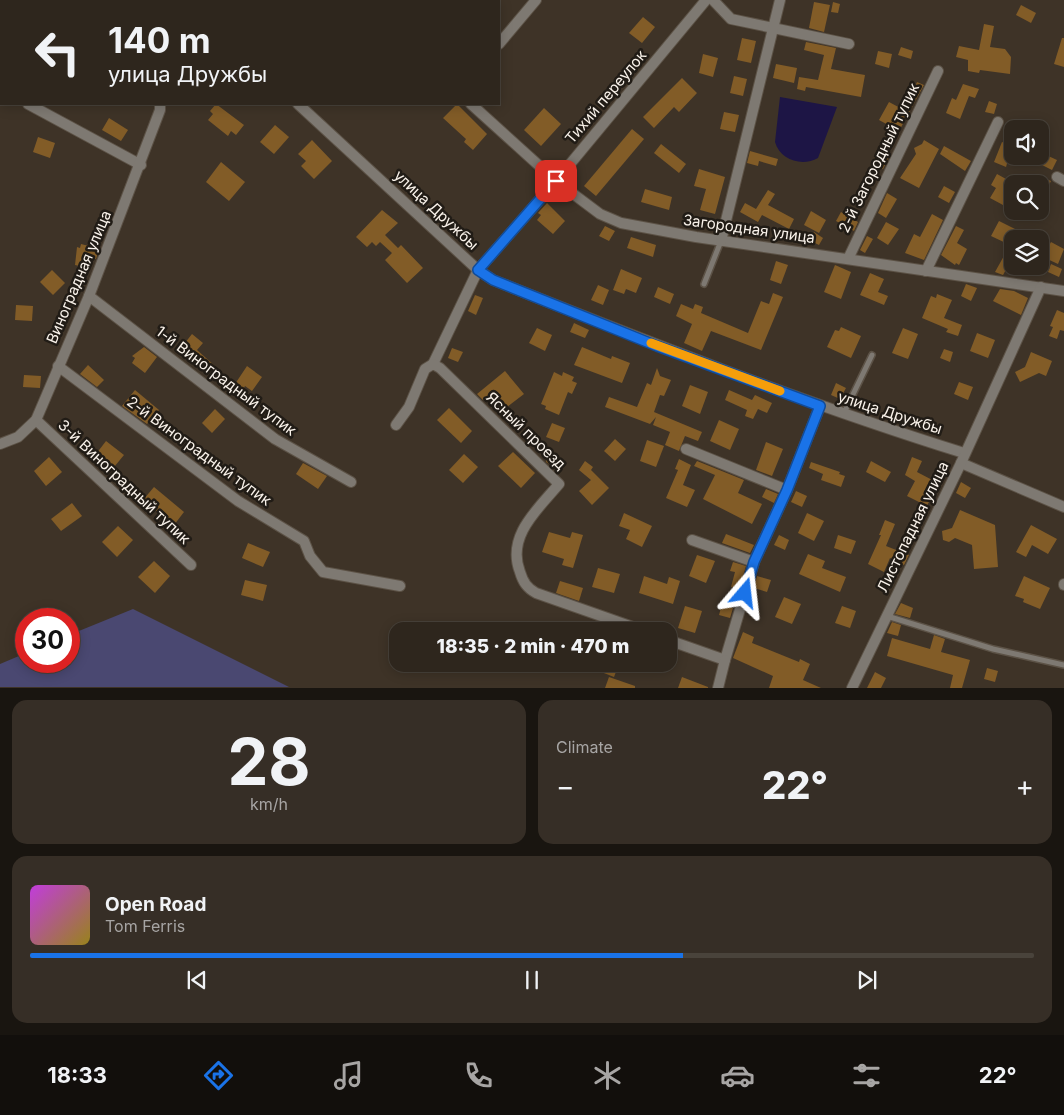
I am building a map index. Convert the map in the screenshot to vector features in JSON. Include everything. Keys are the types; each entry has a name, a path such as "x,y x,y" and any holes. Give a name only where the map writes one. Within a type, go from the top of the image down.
{"street":[{"path":"500,43 536,0"},
{"name":"Тихий переулок","path":"433,364 478,270 556,181 706,0"},
{"path":"713,0 730,19 849,44"},
{"path":"721,241 780,0"},
{"name":"2-й Загородный тупик","path":"848,259 938,71"},
{"path":"30,105 141,165"},
{"name":"Виноградная улица","path":"0,444 18,437 36,420 89,296 141,165 160,105"},
{"name":"улица Дружбы","path":"299,105 478,270 493,280 639,338 963,458 1064,507"},
{"name":"Загородная улица","path":"472,105 556,181 600,214 621,223 721,241 1064,291"},
{"path":"926,271 998,122"},
{"name":"Листопадная улица","path":"852,688 885,616 963,458 1042,287"},
{"name":"1-й Виноградный тупик","path":"89,296 275,440 351,482"},
{"path":"396,425 409,407 425,369 433,364"},
{"name":"Ясный проезд","path":"433,364 440,368 559,484 534,514 517,540 517,560 524,582 536,593 618,622"},
{"name":"2-й Виноградный тупик","path":"58,366 238,501 304,541 310,556 323,572 400,586"},
{"path":"718,688 754,562 787,490 820,406"},
{"name":"3-й Виноградный тупик","path":"36,420 191,565"},
{"path":"686,449 787,490"},
{"path":"692,540 754,562"},
{"path":"677,643 725,660"}],"lane":[{"path":"704,284 721,241"},
{"path":"844,414 872,355"},
{"path":"885,616 993,649 1064,665"}],"shaded area":[{"path":"780,97 837,107 818,158 812,161 799,162 787,157 778,148 775,142"},
{"path":"133,609 289,687 0,687 0,664 15,658 15,673 80,673 80,631"}],"building":[{"path":"814,2 830,5 824,32 809,28"},
{"path":"833,2 840,4 838,13 831,12"},
{"path":"1021,5 1036,13 1031,23 1016,15"},
{"path":"643,17 655,27 642,43 629,33"},
{"path":"984,24 994,26 990,47 1005,49 1011,57 1010,74 980,70 979,73 968,71 968,60 956,57 959,46 979,50"},
{"path":"742,38 756,41 751,63 737,60"},
{"path":"1062,38 1064,38 1064,67 1054,64"},
{"path":"806,42 836,48 831,69 865,75 861,97 806,87 805,91 797,89 799,77 818,80 824,55 804,50"},
{"path":"901,47 913,51 911,59 898,55"},
{"path":"878,51 892,54 889,68 875,64"},
{"path":"703,54 718,58 713,77 699,73"},
{"path":"776,64 797,68 794,83 773,78"},
{"path":"734,76 747,79 743,96 730,93"},
{"path":"682,78 697,93 679,112 674,107 654,128 643,117"},
{"path":"917,82 924,85 899,131 879,120 889,102 904,110"},
{"path":"963,84 979,89 975,98 969,96 960,119 946,113 952,98 956,100"},
{"path":"989,101 997,104 994,114 985,112"},
{"path":"217,105 244,125 236,135 231,131 228,136 208,120 213,114 210,111"},
{"path":"458,105 487,134 473,150 464,142 466,139 443,118"},
{"path":"544,108 561,124 541,146 524,130"},
{"path":"724,112 739,115 735,132 720,129"},
{"path":"109,118 128,130 121,141 102,130"},
{"path":"275,125 289,137 274,154 260,142"},
{"path":"632,129 644,139 596,196 584,186"},
{"path":"38,137 55,143 50,158 33,152"},
{"path":"312,140 332,161 314,179 301,166 306,161 298,154"},
{"path":"924,140 939,149 919,188 900,178 916,154 914,148 922,144"},
{"path":"1002,142 1004,143 1004,165 1007,165 1006,167 994,162"},
{"path":"661,144 686,164 679,173 654,153"},
{"path":"944,146 971,161 965,171 940,154"},
{"path":"750,151 778,159 776,166 759,161 758,166 747,163"},
{"path":"878,151 889,157 883,169 872,163"},
{"path":"1049,156 1057,160 1052,170 1042,165 1049,165"},
{"path":"221,162 245,182 229,201 206,182"},
{"path":"699,169 725,177 715,214 700,210 706,189 694,186"},
{"path":"997,174 1004,178 1003,205 990,198 996,188 991,185"},
{"path":"944,186 955,192 949,203 938,197"},
{"path":"645,189 672,197 669,210 641,202"},
{"path":"768,190 775,194 768,205 794,219 789,229 762,215 758,222 740,212 745,203 756,209"},
{"path":"887,193 897,199 886,218 878,213"},
{"path":"547,203 565,221 553,234 537,220 541,215 538,213"},
{"path":"382,210 398,223 385,235 398,248 401,245 423,268 407,283 385,260 392,253 380,242 376,246 372,242 367,247 356,237"},
{"path":"811,211 826,220 819,233 804,225"},
{"path":"841,212 858,222 854,231 836,221"},
{"path":"932,214 943,220 924,260 905,253 914,234 920,237"},
{"path":"999,221 1015,229 1004,230 1004,242 991,236"},
{"path":"886,222 899,229 888,245 877,238"},
{"path":"605,226 615,231 609,241 599,236"},
{"path":"956,226 964,230 957,243 967,249 959,265 956,263 955,265 941,255"},
{"path":"814,232 823,238 819,245 809,240"},
{"path":"867,236 873,239 865,253 860,250"},
{"path":"631,237 656,245 653,257 627,248"},
{"path":"1051,242 1064,249 1058,264 1049,260 1049,246"},
{"path":"81,244 93,247 92,251 98,253 96,259 90,258 88,268 75,265 77,247 80,248"},
{"path":"1004,256 1003,275 995,272"},
{"path":"776,261 788,265 781,284 770,280"},
{"path":"1051,264 1062,269 1059,277 1049,272"},
{"path":"835,265 851,272 841,299 824,292"},
{"path":"621,269 642,278 636,293 626,289 624,294 613,290"},
{"path":"52,270 65,283 53,295 40,282"},
{"path":"870,273 884,279 878,292 888,296 884,305 860,295"},
{"path":"966,284 977,288 971,301 961,296"},
{"path":"598,285 609,290 603,305 591,300"},
{"path":"658,287 674,294 670,304 654,297"},
{"path":"1000,289 1014,291 1028,298 1021,315 993,301"},
{"path":"773,293 783,297 761,350 711,331 702,351 684,343 692,324 676,316 681,304 693,309 695,304 703,307 701,313 748,333 761,301 769,304"},
{"path":"937,294 952,300 944,318 962,325 958,336 946,332 948,329 922,318 931,296 936,298"},
{"path":"475,295 483,298 476,315 468,311"},
{"path":"16,305 33,306 32,321 15,320"},
{"path":"1057,310 1064,313 1064,331 1060,330 1057,339 1049,336 1053,327 1050,326"},
{"path":"574,323 589,330 585,338 570,332"},
{"path":"841,327 861,336 851,358 827,347 835,330 839,331"},
{"path":"537,328 552,335 545,351 529,343"},
{"path":"903,328 918,334 908,359 892,353"},
{"path":"977,333 995,340 988,358 970,351"},
{"path":"192,334 203,343 197,350 215,366 208,374 199,366 201,364 181,348"},
{"path":"144,347 157,357 145,373 132,363 135,358 132,356"},
{"path":"582,347 611,359 612,356 630,363 622,383 574,365"},
{"path":"452,348 463,352 458,362 448,358"},
{"path":"944,349 953,352 950,362 940,358"},
{"path":"1031,352 1052,361 1046,376 1039,373 1020,382 1015,372 1025,367"},
{"path":"88,365 104,380 97,387 80,374"},
{"path":"247,366 262,377 252,391 245,386 243,390 235,384"},
{"path":"657,368 660,376 671,380 664,396 660,395 654,412 702,432 698,441 685,436 679,451 665,445 670,432 653,425 656,417 650,424 605,407 609,397 637,407 647,383 651,385"},
{"path":"505,371 524,394 507,407 494,391 483,400 477,394"},
{"path":"554,372 562,376 563,372 574,377 572,381 577,383 572,394 568,392 559,415 545,409 546,406 541,404"},
{"path":"24,375 41,376 40,388 23,387"},
{"path":"959,382 973,387 968,400 954,394"},
{"path":"836,383 846,388 840,399 831,395"},
{"path":"690,385 708,392 700,414 682,406"},
{"path":"135,390 159,410 147,424 122,406"},
{"path":"729,390 752,400 755,395 772,403 767,413 758,409 753,419 745,416 747,410 725,400"},
{"path":"449,408 472,431 461,443 437,420"},
{"path":"215,409 225,419 212,433 202,423"},
{"path":"719,420 739,429 730,450 710,441"},
{"path":"552,423 565,428 559,442 546,437"},
{"path":"615,439 626,449 615,461 604,451"},
{"path":"647,440 664,446 656,467 640,461"},
{"path":"106,441 124,455 110,472 93,458"},
{"path":"766,442 783,449 772,476 756,470"},
{"path":"551,451 559,455 554,467 546,462"},
{"path":"513,452 535,473 521,488 498,466"},
{"path":"464,454 478,467 463,483 449,470"},
{"path":"49,457 62,472 46,486 34,471"},
{"path":"912,457 922,461 917,472 938,483 927,506 907,496 915,481 905,475"},
{"path":"679,459 691,465 683,485 695,490 687,507 666,498 678,470 675,469"},
{"path":"585,461 593,467 591,470 609,488 592,505 579,491 591,480 579,470"},
{"path":"697,461 744,480 738,493 762,504 752,524 703,499 715,475 694,466"},
{"path":"871,461 891,472 885,482 866,472"},
{"path":"811,462 840,472 839,474 845,476 841,487 821,480 823,474 809,468"},
{"path":"303,463 327,476 318,489 296,474"},
{"path":"961,482 971,488 965,498 956,493"},
{"path":"154,487 184,512 174,525 143,500"},
{"path":"766,489 778,494 774,503 762,497"},
{"path":"796,491 807,496 802,507 791,502"},
{"path":"72,503 82,516 61,531 51,519"},
{"path":"960,510 995,525 998,567 974,569 972,545 955,538 949,542 943,540 942,531 952,528"},
{"path":"624,513 652,526 642,547 626,539 630,530 619,526"},
{"path":"807,513 824,521 814,541 798,533"},
{"path":"885,520 895,524 886,546 909,555 904,565 890,558 884,572 868,564 881,535 879,535"},
{"path":"1031,525 1057,539 1048,554 1032,545 1026,557 1016,552"},
{"path":"118,526 133,540 117,557 102,542"},
{"path":"549,532 570,538 572,532 583,535 573,568 562,565 564,559 542,552"},
{"path":"726,534 754,545 750,553 722,543"},
{"path":"779,535 789,540 785,550 774,545"},
{"path":"838,535 856,541 851,554 834,548"},
{"path":"248,543 270,552 263,567 242,558"},
{"path":"808,554 825,561 822,568 846,577 840,592 799,574"},
{"path":"697,555 715,561 706,583 689,576"},
{"path":"154,561 170,576 155,593 138,577"},
{"path":"733,562 746,566 739,589 731,587 735,572 730,571"},
{"path":"598,568 620,574 614,593 592,587"},
{"path":"644,576 667,584 669,577 680,581 673,604 639,593"},
{"path":"757,576 771,580 767,592 754,588"},
{"path":"1024,576 1050,588 1040,609 1023,602 1024,599 1015,596"},
{"path":"245,580 267,585 263,601 241,595"},
{"path":"560,581 583,588 579,601 556,593"},
{"path":"784,597 801,604 792,624 775,617"},
{"path":"901,603 913,608 910,618 895,614"},
{"path":"722,604 733,608 730,618 719,615"},
{"path":"685,606 702,611 695,633 678,628"},
{"path":"842,606 856,611 850,628 835,623"},
{"path":"892,622 901,625 898,636 887,633"},
{"path":"743,632 754,637 752,643 799,662 800,659 810,664 803,680 821,688 769,688 773,676 733,658"},
{"path":"934,635 945,639 941,652 970,660 962,688 950,688 953,675 887,656 892,638 930,649"},
{"path":"987,668 998,671 995,682 984,679"},
{"path":"601,672 616,672 614,677"},
{"path":"875,672 886,678 881,688 867,688"},
{"path":"609,677 635,686 635,688 605,688"},
{"path":"682,677 708,687 708,688 678,688"}],"slow traffic":[{"path":"651,343 780,391"}],"route":[{"path":"556,181 478,270 493,280 657,346 820,406 787,490 754,562 745,593"}]}
